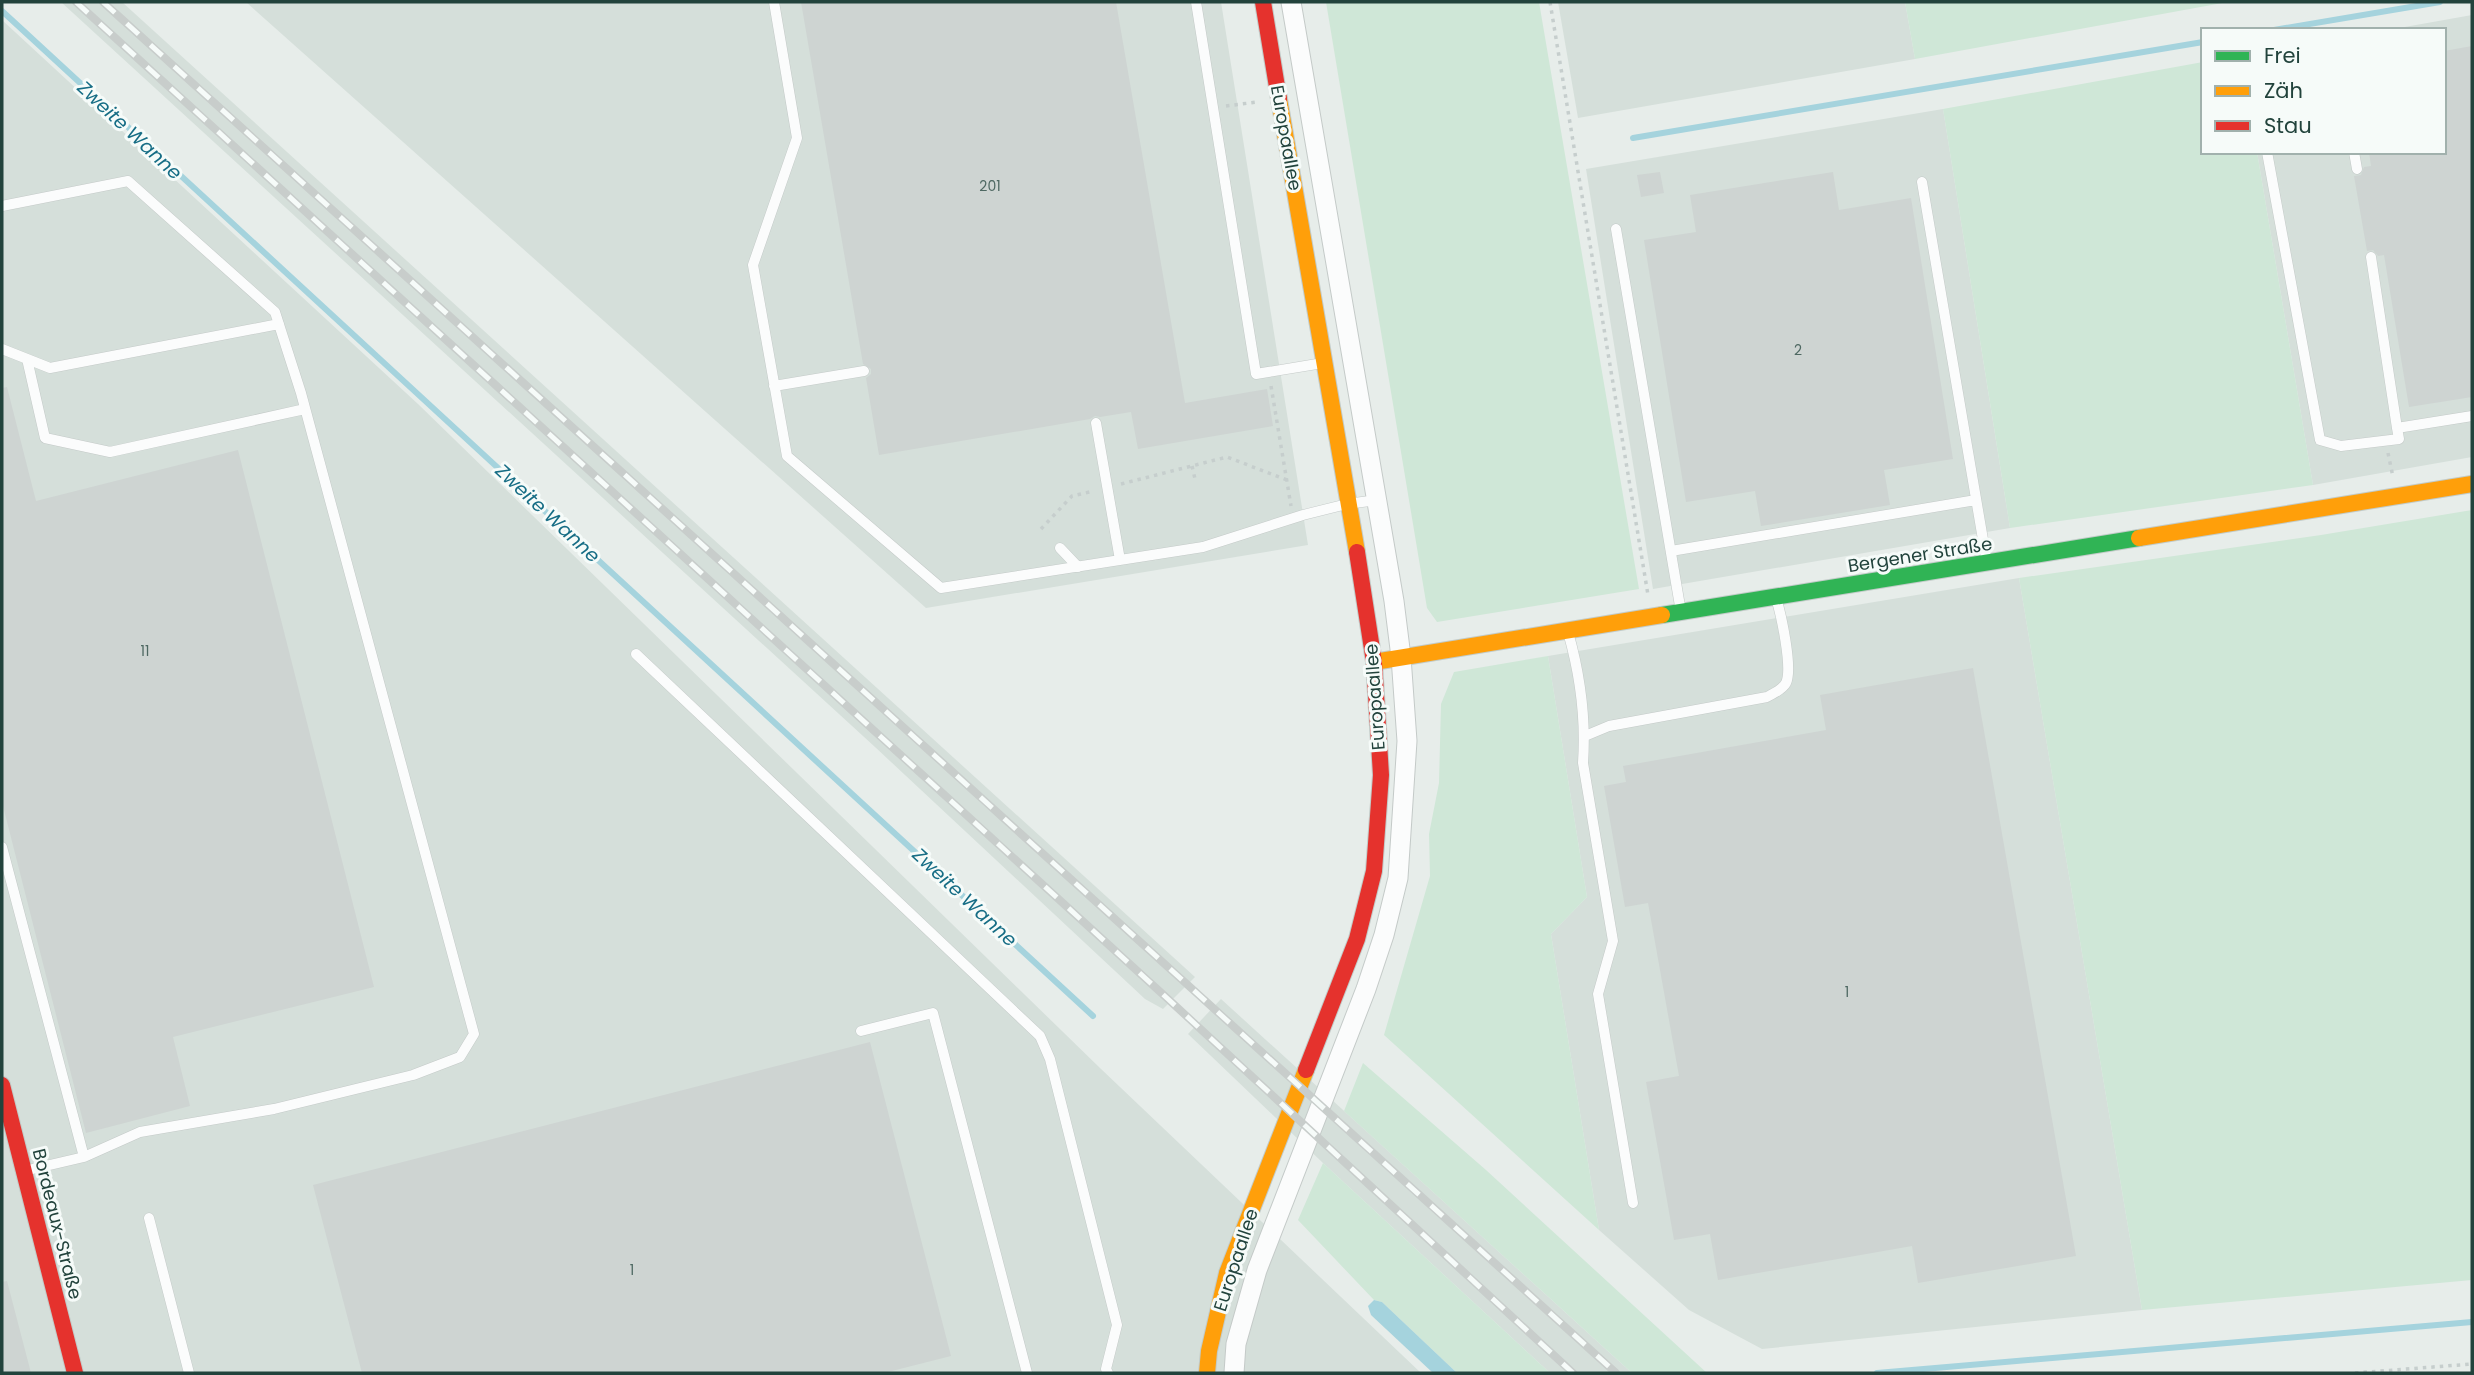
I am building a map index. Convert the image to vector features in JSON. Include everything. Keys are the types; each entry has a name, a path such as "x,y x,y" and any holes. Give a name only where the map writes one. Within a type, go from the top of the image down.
{"street":[{"name":"Europaallee","path":"1234,1373 1236,1344 1256,1270 1366,989 1384,935 1398,878 1407,741 1401,657 1377,500 1353,450 1324,363 1263,2"},
{"name":"Europaallee","path":"1207,1373 1209,1351 1227,1273 1357,939 1374,871 1381,775 1374,662 1347,504 1353,450 1291,2"},
{"name":"Bergener Straße","path":"1374,662 2472,484"},
{"name":"Bordeaux-Straße","path":"2,1085 75,1373"}],"lane":[{"path":"774,2 797,138 753,265 787,456 941,588 1203,547 1294,518 1347,504 1377,500"},
{"path":"1196,2 1256,373 1324,363"},
{"path":"2267,154 2320,440 2341,446 2399,439 2371,257"},
{"path":"2354,154 2357,169"},
{"path":"2,206 128,181 275,312 305,409 474,1034 460,1057 413,1075 274,1109 140,1132 84,1157 24,1171"},
{"path":"1922,182 1987,564"},
{"path":"1616,229 1681,613"},
{"path":"2,349 50,368 279,324"},
{"path":"27,359 45,438 110,452 305,409"},
{"path":"774,386 864,371"},
{"path":"2397,428 2472,416"},
{"path":"1096,423 1120,560"},
{"path":"1671,551 1976,500"},
{"path":"1060,548 1078,567"},
{"path":"1585,736 1609,726 1767,697 1778,691 1786,682 1787,669 1783,621 1776,598"},
{"path":"1568,631 1576,658 1585,736 1583,763 1613,941 1598,994 1633,1203"},
{"path":"636,654 1040,1037 1050,1059 1117,1325 1106,1369 1108,1373"},
{"path":"2,846 84,1157"},
{"path":"862,1031 933,1013 1027,1373"},
{"path":"149,1218 189,1373"}],"path":[{"path":"1550,2 1652,618"},
{"path":"1268,372 1294,518"},
{"path":"2385,441 2397,497"},
{"path":"1041,529 1072,496 1227,457 1287,480"},
{"path":"1192,466 1195,479"},
{"path":"2355,1373 2472,1364"}],"shaded area":[{"path":"61,2 122,2 1195,977 1163,1009 1145,999 875,747"},
{"path":"246,2 1221,2 1308,545 926,608"},
{"path":"1558,2 1905,2 1915,59 1578,118"},
{"path":"2472,15 2472,457 2313,485 2257,154 2446,154 2446,28 2399,28"},
{"path":"2,20 418,404 1100,1068 1421,1373 2,1373"},
{"path":"1943,109 2010,528 1653,589 1586,169"},
{"path":"2019,578 2142,1310 1762,1349 1689,1310 1599,1230 1551,934 1587,897 1548,656"},
{"path":"1221,999 1632,1373 1550,1373 1188,1034"}],"green space":[{"path":"1326,2 1539,2 1639,589 1437,622 1427,608"},
{"path":"1905,2 2228,2 1915,59"},
{"path":"2201,62 2201,154 2257,154 2313,485 2010,528 1943,109"},
{"path":"2472,510 2472,1280 2142,1310 2019,578 2321,535"},
{"path":"1548,656 1587,897 1551,934 1599,1230 1384,1035 1430,876 1429,834 1439,783 1441,704 1454,672"},
{"path":"1363,1063 1486,1170 1707,1373 1632,1373 1344,1111"},
{"path":"1323,1163 1550,1373 1457,1373 1382,1302 1374,1300 1298,1220"}],"water":[{"path":"1374,1300 1382,1302 1457,1373 1433,1373 1371,1315 1368,1306"}],"building":[{"path":"801,2 1116,2 1185,403 1267,389 1273,426 1138,449 1131,412 1095,416 879,455 866,378 871,374 871,369 863,364"},
{"path":"2472,46 2472,397 2409,407 2384,255 2378,256 2373,250 2367,251 2354,176 2361,175 2364,167 2371,166 2369,154 2446,154 2446,51"},
{"path":"1660,172 1664,193 1641,197 1637,175"},
{"path":"1833,172 1839,210 1911,198 1953,459 1884,470 1890,505 1761,526 1755,491 1686,502 1644,240 1696,232 1690,195"},
{"path":"7,387 36,501 238,450 374,987 173,1037 190,1106 86,1133 2,802 2,388"},
{"path":"1973,668 2076,1256 1918,1283 1912,1246 1718,1280 1710,1234 1674,1240 1646,1082 1679,1076 1648,903 1625,907 1604,786 1626,782 1623,766 1826,730 1820,695"},
{"path":"870,1042 951,1356 884,1373 362,1373 313,1185"},
{"path":"7,1281 31,1373 2,1373 2,1282"}],"waterway":[{"path":"2286,28 2440,2"},
{"name":"Zweite Wanne","path":"2,11 1093,1016"},
{"path":"1633,138 2201,42"},
{"path":"1877,1373 2472,1322"}],"railway":[{"path":"76,2 1168,999 1573,1373"},
{"path":"103,2 1616,1373"}],"traffic: fast":[{"path":"1662,615 2139,538"}],"traffic: slow":[{"path":"1279,99 1357,552"},
{"path":"2139,538 2472,484"},
{"path":"1374,662 1662,615"},
{"path":"1207,1373 1209,1351 1227,1273 1306,1070"}],"traffic: jam":[{"path":"1263,2 1279,99"},
{"path":"1306,1070 1357,939 1374,871 1381,775 1374,662 1357,552"},
{"path":"2,1085 75,1373"}]}
